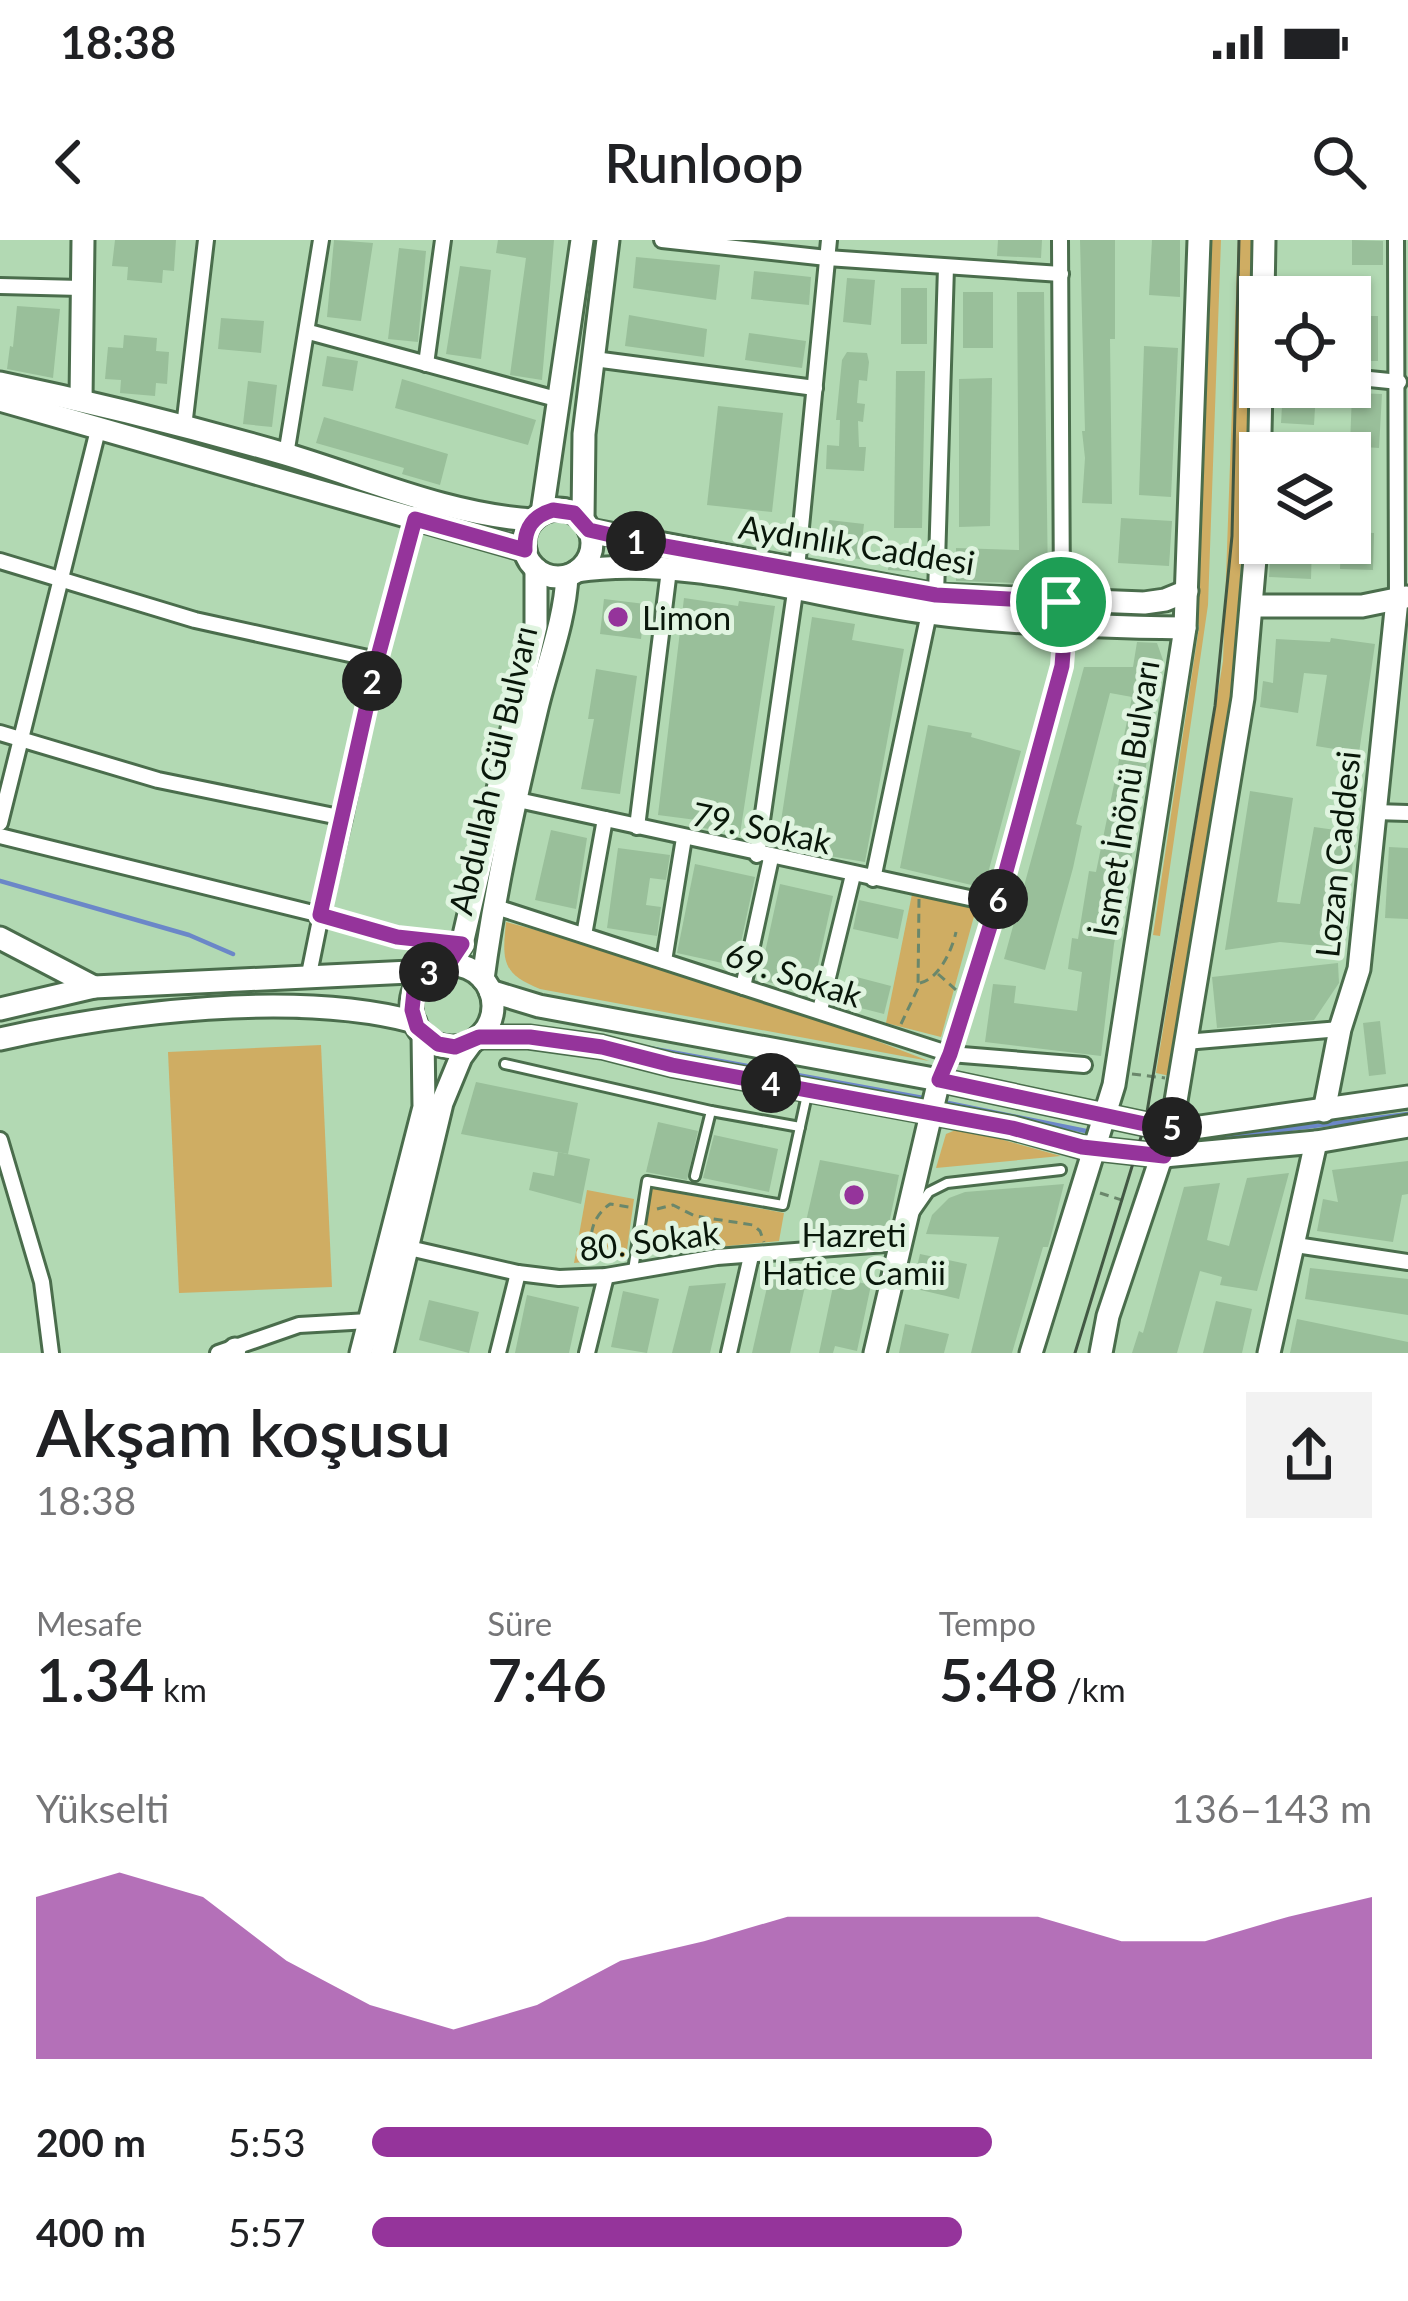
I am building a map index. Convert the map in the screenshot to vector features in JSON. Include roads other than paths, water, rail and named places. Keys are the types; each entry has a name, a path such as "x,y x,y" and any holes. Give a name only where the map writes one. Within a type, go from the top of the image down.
{"main road":[{"path":"81,400 83,240"},
{"path":"531,560 524,539 538,516 582,240"},
{"path":"0,400 415,519 531,560 546,575 572,573 590,553 584,434 608,240"},
{"name":"İsmet İnönü Bulvarı","path":"1031,1353 1108,1116 1185,628 1198,240"},
{"path":"1263,276 1264,240"},
{"path":"0,383 184,427 434,501 508,518 564,510 586,525"},
{"path":"1101,1353 1108,1316 1172,1125 1243,698 1260,408"},
{"name":"Aydınlık Caddesi","path":"586,525 797,568 933,604 1144,603 1186,591"},
{"name":"Abdullah Gül Bulvarı","path":"440,968 462,944 536,626 531,560"},
{"name":"Aydınlık Caddesi","path":"572,573 602,567 669,570 795,592 933,604 1065,626 1185,628"},
{"name":"Abdullah Gül Bulvarı","path":"487,985 493,906 572,573"},
{"path":"1252,606 1362,606 1402,598"},
{"name":"Lozan Caddesi","path":"1269,1353 1340,1029 1359,970 1402,598"},
{"path":"1061,602 1065,626"},
{"path":"0,938 94,987"},
{"path":"361,1353 424,1107 414,991 440,968"},
{"path":"0,1010 94,987 467,968 487,985 539,1006 1108,1116 1200,1127 1408,1126"},
{"path":"382,1353 442,1103 461,1057 492,1015 487,985"},
{"path":"0,1039 84,1020 335,1006 419,1028 446,1046 475,1039 530,1037 602,1047 1096,1149 1164,1156 1320,1127 1408,1096"},
{"path":"875,1353 939,1080"}],"street":[{"path":"184,427 206,240"},
{"path":"286,455 322,240"},
{"path":"426,364 443,240"},
{"path":"662,240 827,258 1060,274"},
{"path":"797,568 829,240"},
{"path":"1060,240 1061,602"},
{"path":"1400,249 1402,598"},
{"path":"874,879 933,604 946,267"},
{"path":"0,286 81,288"},
{"path":"309,332 560,400"},
{"path":"594,359 815,388"},
{"path":"1371,379 1400,382"},
{"path":"0,823 99,426"},
{"path":"308,979 377,660 415,519"},
{"path":"0,561 195,620 377,660"},
{"path":"637,827 669,570"},
{"path":"743,987 764,856 795,592"},
{"path":"939,1080 997,904 1062,666 1065,626"},
{"path":"0,733 158,780 344,818"},
{"name":"79. Sokak","path":"518,800 997,904"},
{"path":"1374,812 1408,813"},
{"path":"584,935 605,819"},
{"path":"0,836 397,937 462,944"},
{"path":"664,961 684,838"},
{"path":"820,1010 853,874"},
{"name":"69. Sokak","path":"493,906 950,1054 1084,1065"},
{"path":"1185,1042 1340,1029"},
{"path":"0,1140 42,1282 51,1353"},
{"name":"80. Sokak","path":"409,1248 518,1273 598,1276 901,1235"},
{"path":"1296,1245 1408,1262"},
{"path":"729,1353 758,1255"},
{"path":"498,1353 518,1273"},
{"path":"587,1353 598,1276"},
{"path":"229,1352 298,1325 369,1321"}],"lane":[{"path":"506,1064 711,1111 800,1126"},
{"path":"633,1270 647,1181 782,1205 808,1090"},
{"path":"695,1176 711,1111"},
{"path":"901,1235 929,1192 946,1183 1061,1170"}],"waterway":[{"path":"0,881 189,935 233,954"},
{"path":"649,1048 923,1098"},
{"path":"948,1103 1086,1131"},
{"path":"1219,1138 1408,1114"}],"tram line":[{"path":"1075,1353 1145,1124 1215,706 1232,536 1239,240"}],"place":[{"name":"Limon","path":"618,617"},
{"name":"Hazreti Hatice Camii","path":"854,1195"}]}
